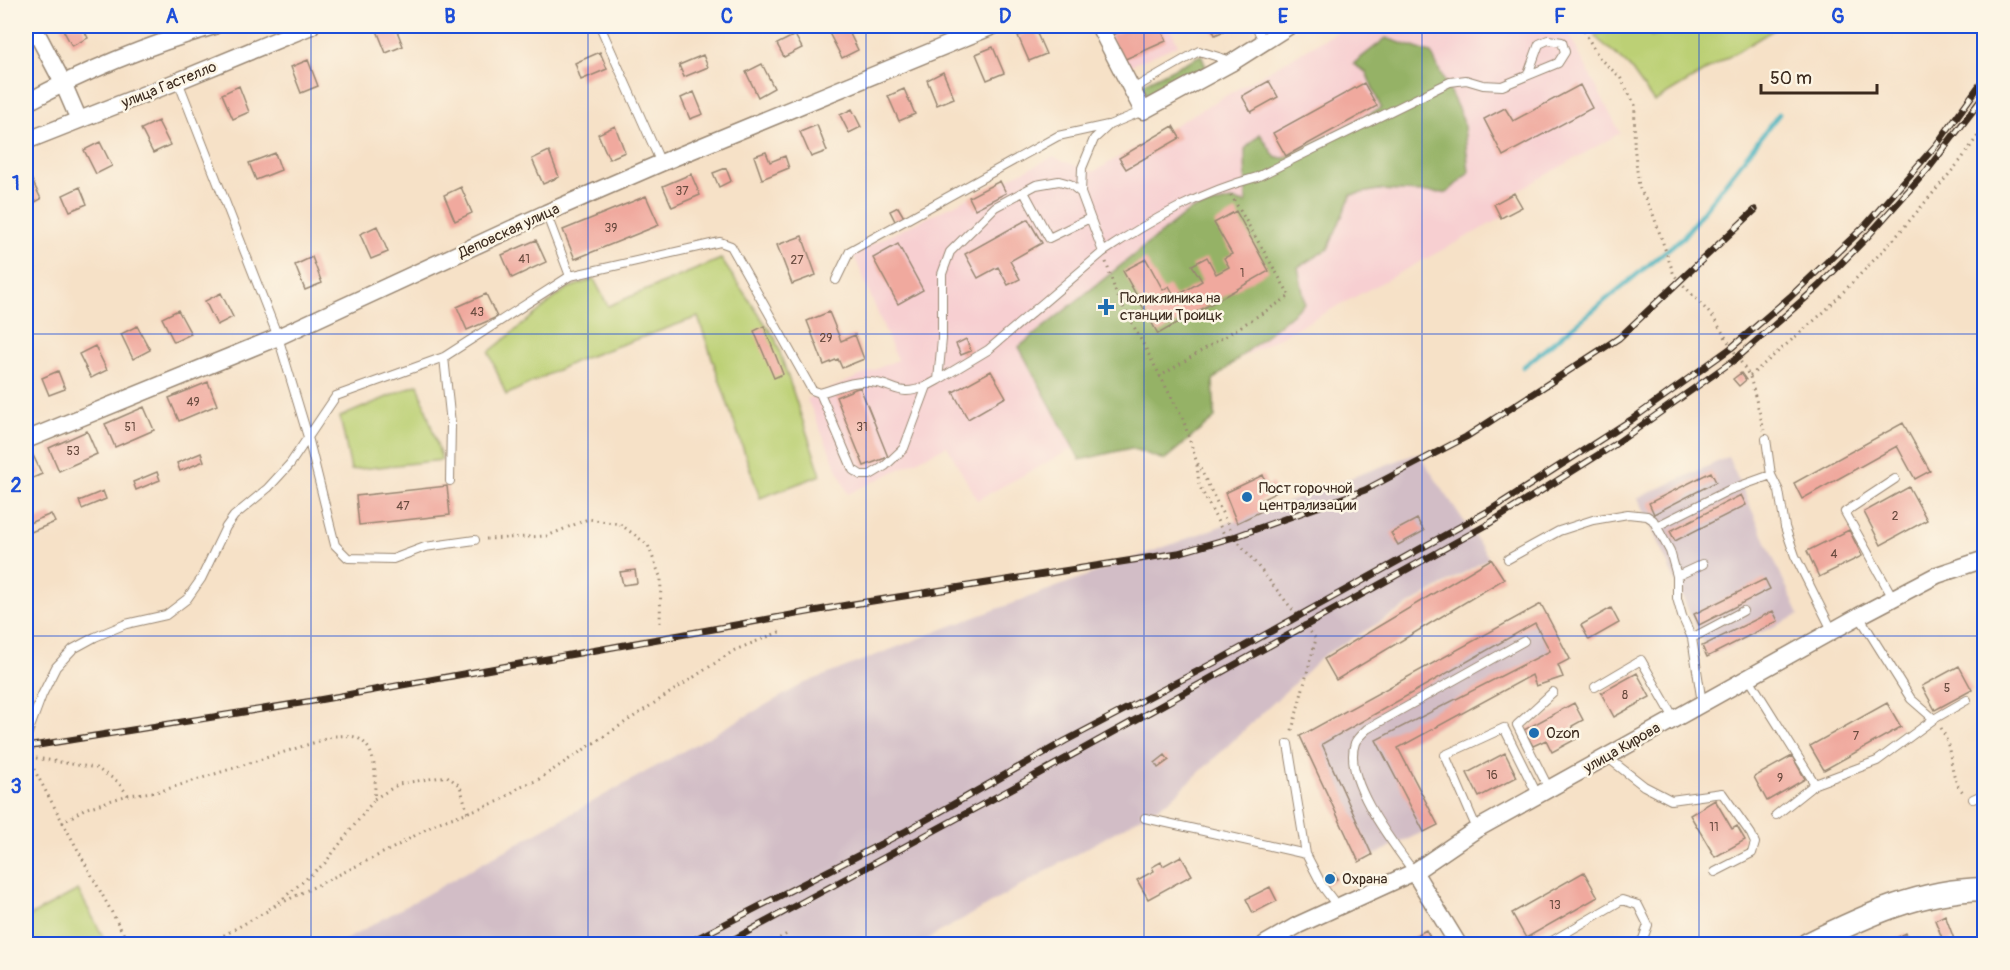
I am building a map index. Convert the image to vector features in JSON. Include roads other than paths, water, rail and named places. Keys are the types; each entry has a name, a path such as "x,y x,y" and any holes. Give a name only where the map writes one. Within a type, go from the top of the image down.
{"street":[{"path":"33,26 63,83 79,120"},
{"path":"26,103 63,83 160,42 214,26"},
{"name":"улица Гастелло","path":"26,141 311,26"},
{"name":"Деповская улица","path":"26,440 278,337 546,213 661,163 993,26"},
{"path":"1103,27 1131,90 1143,111 1231,63 1260,33 1289,26"},
{"name":"улица Кирова","path":"1265,945 1298,925 1414,872 1477,829 1832,630 1937,575 1984,560"},
{"path":"1414,872 1458,945"},
{"path":"1808,945 1859,919 1924,896 1984,889"}],"lane":[{"path":"600,26 661,163"},
{"path":"26,738 42,695 56,667 73,649 126,624 165,615 187,599 201,579 226,527 234,516 268,488 290,464 336,396 444,357 570,276 720,242 731,246 812,390 820,393 858,382 874,382 900,392 913,392 988,350 1103,252 1135,230 1197,197 1225,185 1257,177 1450,82 1466,80 1483,85 1502,86 1558,63 1565,52 1562,42 1548,40 1539,44 1528,74"},
{"path":"1131,90 1199,51 1231,63"},
{"path":"178,81 278,337 308,437 335,545 348,558 393,559 425,547 475,540"},
{"path":"836,280 850,251 1058,136 1109,125 1143,111"},
{"path":"1080,193 1082,168 1094,139 1109,125"},
{"path":"938,380 942,339 942,274 950,252 995,207 1036,185 1059,181 1071,184 1080,193 1103,252"},
{"path":"1024,192 1049,238 1090,218"},
{"path":"546,213 570,276"},
{"path":"444,357 451,424 450,481"},
{"path":"820,393 853,470 861,475 870,475 885,466 904,448 927,386"},
{"path":"1766,440 1771,474 1779,491 1785,527 1796,556 1832,630"},
{"path":"1657,526 1729,490 1771,474"},
{"path":"1893,598 1845,512 1895,478"},
{"path":"1508,559 1559,531 1593,520 1628,514 1647,516 1657,526 1670,551 1677,576 1677,598 1692,638 1702,703"},
{"path":"1677,576 1703,564"},
{"path":"1692,638 1743,611"},
{"path":"1859,616 1911,699 1934,719"},
{"path":"1414,872 1386,834 1359,785 1353,760 1355,742 1367,729 1524,641"},
{"path":"1595,687 1641,660 1674,718"},
{"path":"1748,677 1815,784"},
{"path":"1544,793 1517,725 1553,692"},
{"path":"1776,815 1815,784 1877,761 1934,719 1967,700"},
{"path":"1477,829 1445,755 1504,728 1544,793"},
{"path":"1288,744 1306,854 1323,887 1338,907"},
{"path":"1607,757 1644,786 1671,800 1722,793 1755,843 1752,853 1715,872"},
{"path":"1973,799 1984,794"},
{"path":"1145,818 1306,854"},
{"path":"1547,945 1622,900 1638,905 1648,925 1638,945"}],"waterway":[{"path":"1523,367 1683,237 1779,114"}],"railway":[{"path":"686,944 906,831 1065,741 1221,659 1492,509 1631,420 1731,348 1790,297 1865,226 1937,144 1984,79"},
{"path":"725,944 1011,789 1485,526 1614,445 1737,358 1819,286 1928,169 1984,96"},
{"path":"26,747 313,701 847,605 1178,553 1234,537 1365,490 1466,437 1619,338 1755,210"}],"place":[{"name":"Поликлиника на станции Троицк","path":"1106,307"},
{"name":"Пост горочной централизации","path":"1247,497"},
{"name":"Ozon","path":"1534,733"},
{"name":"Охрана","path":"1330,879"}]}
